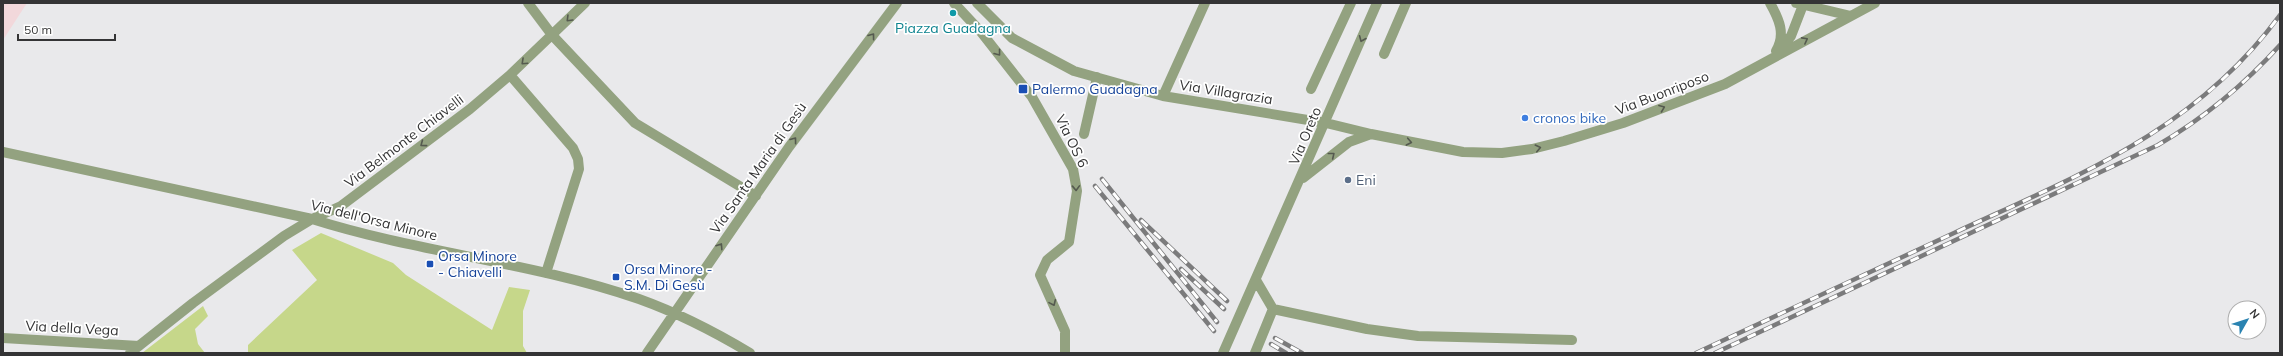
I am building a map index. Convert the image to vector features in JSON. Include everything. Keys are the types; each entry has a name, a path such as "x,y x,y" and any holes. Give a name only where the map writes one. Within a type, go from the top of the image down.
{"street":[{"path":"528,3 552,35 635,123 756,196"},
{"name":"Via Belmonte Chiavelli","path":"130,353 278,241 312,219 341,206 470,109 510,75 586,3"},
{"name":"Via Santa Maria di Gesù","path":"647,353 675,314 728,233 756,196 788,148 897,3"},
{"name":"Via OS 6","path":"954,3 981,32 1032,97 1073,169 1077,191 1069,242 1047,260 1040,275 1065,331 1065,353"},
{"name":"Via Villagrazia","path":"977,3 1012,38 1074,71 1163,96 1326,123"},
{"path":"1163,96 1205,3"},
{"name":"Via Oreto","path":"1311,89 1351,3"},
{"name":"Via Oreto","path":"1223,353 1301,180 1377,3"},
{"path":"1384,54 1406,3"},
{"path":"1770,3 1780,26 1782,36 1781,42 1771,59"},
{"name":"Via Buonriposo","path":"1326,123 1371,134 1463,152 1502,153 1532,149 1637,118 1725,84 1875,3"},
{"path":"1771,59 1784,47 1792,36 1799,4 1851,16"},
{"path":"510,75 573,148 578,159 579,169 546,273"},
{"path":"1084,134 1097,77"},
{"path":"1301,180 1349,142 1371,134"},
{"name":"Via dell'Orsa Minore","path":"3,152 312,219 358,234 546,273 638,299 675,314 750,353"},
{"path":"1256,280 1273,309 1367,329 1418,336 1572,340"},
{"path":"1255,353 1273,309"},
{"name":"Via della Vega","path":"3,338 139,346"}],"shaded area":[{"path":"3,3 27,3 3,40"}],"green space":[{"path":"321,233 393,263 406,275 492,330 509,287 530,290 523,311 523,346 527,353 248,353 248,345 317,280 292,250"},
{"path":"203,306 208,316 195,329 198,344 205,353 142,353"}],"railway":[{"path":"1696,353 2046,191 2132,146 2172,120 2211,90 2247,55 2280,15"},
{"path":"1715,353 2158,145 2191,124 2223,100 2252,74 2280,45"},
{"path":"1102,179 1217,322"},
{"path":"1095,186 1214,331"},
{"path":"1141,220 1227,301"},
{"path":"1181,269 1224,309"},
{"path":"1275,338 1302,353"},
{"path":"1271,344 1286,353"}],"place":[{"name":"Piazza Guadagna","path":"953,13"},
{"name":"Palermo Guadagna","path":"1023,89"},
{"name":"cronos bike","path":"1525,118"},
{"name":"Eni","path":"1348,180"},
{"name":"Orsa Minore - Chiavelli","path":"430,264"},
{"name":"Orsa Minore - S.M. Di Gesù","path":"616,277"}]}
